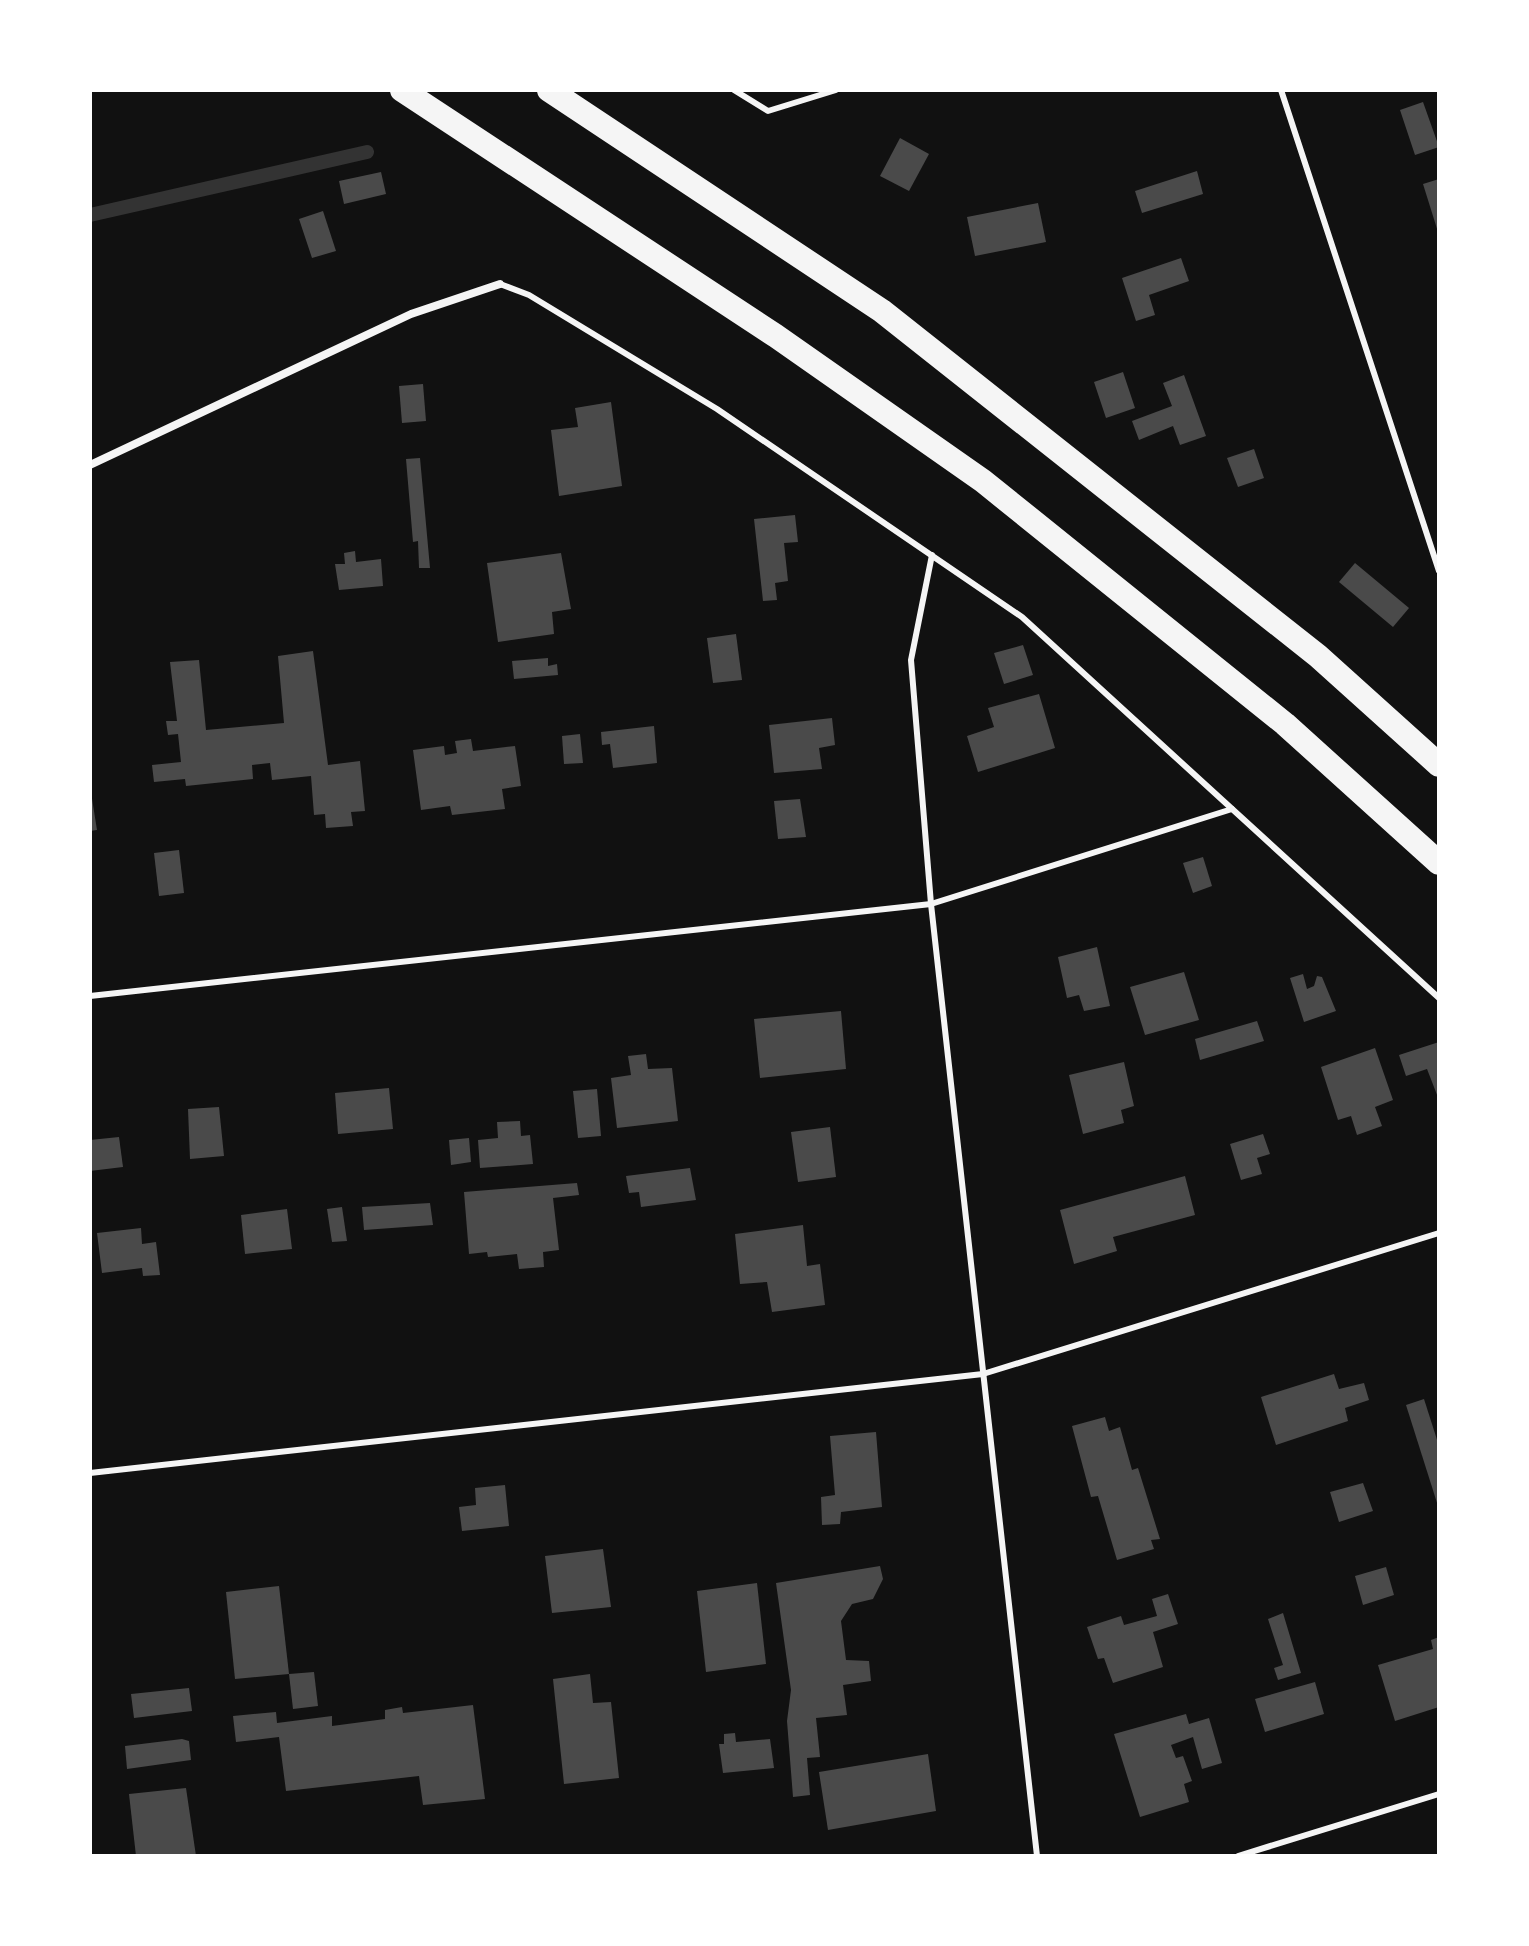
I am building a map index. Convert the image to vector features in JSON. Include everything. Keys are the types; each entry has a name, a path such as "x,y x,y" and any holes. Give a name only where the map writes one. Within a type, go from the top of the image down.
{"highway":[{"path":"402,90 776,336 983,481 1285,724 1439,863"},
{"path":"549,90 882,311 1318,656 1439,765"}],"street":[{"path":"90,465 411,314 500,284"}],"lane":[{"path":"734,90 768,111 836,90"},
{"path":"1281,90 1439,571"},
{"path":"500,284 529,295 717,409 1022,617 1439,998"},
{"path":"932,555 911,660 931,904 1037,1856"},
{"path":"90,996 931,904 1232,809"},
{"path":"90,1473 983,1374 1439,1233"},
{"path":"1238,1856 1439,1794"}],"building":[{"path":"1423,102 1439,147 1415,155 1400,110"},
{"path":"900,138 929,154 909,191 880,176"},
{"path":"1197,171 1203,194 1142,213 1135,191"},
{"path":"381,172 386,194 344,204 339,181"},
{"path":"1439,179 1439,231 1438,232 1423,184"},
{"path":"1038,203 1046,242 975,256 967,217"},
{"path":"323,211 336,251 312,258 299,219"},
{"path":"1181,258 1189,281 1149,295 1155,315 1136,321 1122,278"},
{"path":"1123,372 1135,408 1106,418 1094,382"},
{"path":"1184,375 1206,436 1180,445 1173,426 1139,440 1132,421 1172,406 1163,383"},
{"path":"423,384 426,421 402,423 399,386"},
{"path":"611,402 622,486 559,496 551,430 578,427 575,408"},
{"path":"1254,449 1264,478 1238,487 1227,458"},
{"path":"420,458 430,568 419,568 418,541 413,542 406,459"},
{"path":"795,515 798,542 784,543 788,581 775,583 777,600 763,601 754,519"},
{"path":"355,551 356,562 381,559 383,586 339,590 335,564 345,564 344,553"},
{"path":"561,553 571,609 552,612 554,634 498,642 487,563"},
{"path":"1355,563 1409,608 1393,627 1339,582"},
{"path":"736,634 742,680 713,683 707,638"},
{"path":"1023,645 1033,675 1004,684 994,653"},
{"path":"313,651 328,765 360,761 365,811 351,812 353,826 326,828 325,814 314,815 311,776 272,780 270,763 252,765 253,779 186,786 185,779 154,782 152,765 181,762 178,734 168,735 166,721 177,721 170,662 199,660 206,730 284,723 278,656"},
{"path":"548,658 548,666 557,664 558,675 514,679 512,661"},
{"path":"1039,694 1055,748 978,772 967,736 994,727 988,708"},
{"path":"832,718 835,745 819,748 822,769 774,773 769,725"},
{"path":"654,726 657,763 613,768 610,744 602,745 601,732"},
{"path":"580,734 583,763 564,764 562,736"},
{"path":"471,739 473,751 515,746 521,786 502,789 505,809 452,815 450,806 421,810 413,750 444,746 445,755 457,753 455,741"},
{"path":"90,786 97,830 90,831"},
{"path":"800,799 806,837 778,839 774,801"},
{"path":"179,850 184,893 159,896 154,853"},
{"path":"1203,857 1212,886 1193,893 1183,863"},
{"path":"1097,947 1110,1006 1084,1011 1079,995 1067,998 1058,957"},
{"path":"1184,972 1199,1020 1145,1035 1130,987"},
{"path":"1303,974 1307,989 1314,986 1317,976 1322,977 1336,1011 1304,1022 1290,978"},
{"path":"841,1011 846,1069 760,1078 754,1019"},
{"path":"1257,1021 1264,1041 1200,1060 1195,1039"},
{"path":"1439,1042 1439,1100 1427,1069 1406,1076 1399,1055"},
{"path":"1375,1048 1393,1100 1375,1107 1382,1126 1357,1135 1351,1116 1338,1120 1321,1067"},
{"path":"646,1054 648,1069 672,1068 678,1121 617,1128 611,1078 631,1075 628,1056"},
{"path":"1124,1062 1134,1106 1121,1110 1124,1123 1083,1134 1069,1075"},
{"path":"389,1088 393,1129 338,1134 335,1093"},
{"path":"597,1089 601,1136 578,1138 573,1091"},
{"path":"219,1107 224,1156 190,1159 188,1109"},
{"path":"520,1121 521,1136 530,1135 533,1164 480,1168 478,1140 498,1138 497,1122"},
{"path":"830,1127 836,1177 798,1182 791,1132"},
{"path":"1263,1134 1270,1154 1257,1158 1262,1174 1241,1180 1230,1144"},
{"path":"119,1137 123,1167 90,1171 90,1140"},
{"path":"469,1138 471,1162 451,1165 449,1140"},
{"path":"690,1168 696,1200 641,1207 639,1192 629,1193 626,1176"},
{"path":"1185,1176 1195,1215 1113,1237 1117,1251 1074,1264 1060,1210"},
{"path":"577,1183 579,1195 553,1198 559,1250 543,1252 544,1267 519,1269 517,1254 488,1257 487,1252 469,1254 464,1192"},
{"path":"430,1203 433,1225 364,1230 362,1207"},
{"path":"342,1207 347,1241 332,1242 327,1209"},
{"path":"287,1209 292,1249 245,1254 241,1215"},
{"path":"803,1225 807,1266 820,1264 825,1305 772,1312 767,1282 740,1284 735,1234"},
{"path":"141,1228 142,1244 156,1242 160,1275 143,1276 142,1268 102,1273 97,1233"},
{"path":"1334,1374 1339,1389 1364,1383 1369,1400 1345,1408 1348,1421 1276,1445 1261,1397"},
{"path":"1424,1399 1439,1446 1438,1506 1406,1405"},
{"path":"1105,1417 1109,1431 1120,1427 1132,1470 1138,1468 1160,1539 1151,1540 1154,1549 1117,1560 1098,1496 1091,1497 1072,1426"},
{"path":"876,1432 882,1507 841,1512 840,1524 822,1525 821,1497 835,1495 830,1436"},
{"path":"1363,1483 1373,1511 1339,1522 1330,1492"},
{"path":"505,1485 509,1526 462,1531 459,1507 476,1505 475,1488"},
{"path":"603,1549 611,1607 552,1613 545,1556"},
{"path":"880,1566 883,1579 873,1599 852,1604 841,1621 846,1660 869,1661 871,1681 843,1685 847,1715 816,1718 820,1757 807,1758 810,1795 793,1797 787,1721 791,1690 776,1583"},
{"path":"1386,1567 1394,1595 1363,1605 1355,1576"},
{"path":"757,1583 766,1664 706,1672 697,1591"},
{"path":"279,1586 289,1674 235,1679 226,1592"},
{"path":"1168,1594 1178,1624 1153,1632 1163,1667 1113,1683 1104,1658 1098,1659 1087,1627 1121,1616 1124,1625 1157,1616 1152,1599"},
{"path":"1283,1613 1301,1673 1278,1680 1274,1668 1283,1665 1268,1619"},
{"path":"1439,1637 1439,1707 1395,1721 1378,1665 1433,1649 1431,1640"},
{"path":"314,1672 318,1706 293,1709 289,1674"},
{"path":"590,1674 593,1703 611,1702 619,1778 564,1784 553,1679"},
{"path":"1315,1682 1324,1714 1265,1732 1255,1699"},
{"path":"189,1688 192,1711 134,1718 131,1694"},
{"path":"473,1705 485,1799 423,1805 419,1776 286,1791 279,1737 236,1742 233,1716 276,1712 277,1723 332,1716 332,1726 385,1719 385,1710 402,1707 403,1713"},
{"path":"1186,1714 1189,1724 1209,1718 1222,1763 1202,1769 1193,1737 1171,1745 1176,1758 1183,1756 1192,1781 1184,1784 1189,1802 1140,1817 1114,1734"},
{"path":"735,1733 736,1742 770,1739 774,1768 723,1773 719,1744 724,1744 724,1734"},
{"path":"182,1739 189,1741 191,1760 127,1769 125,1746"},
{"path":"928,1754 936,1811 828,1830 819,1772"},
{"path":"186,1788 196,1856 136,1856 129,1794"}],"waterway":[{"path":"90,215 367,152"}]}
